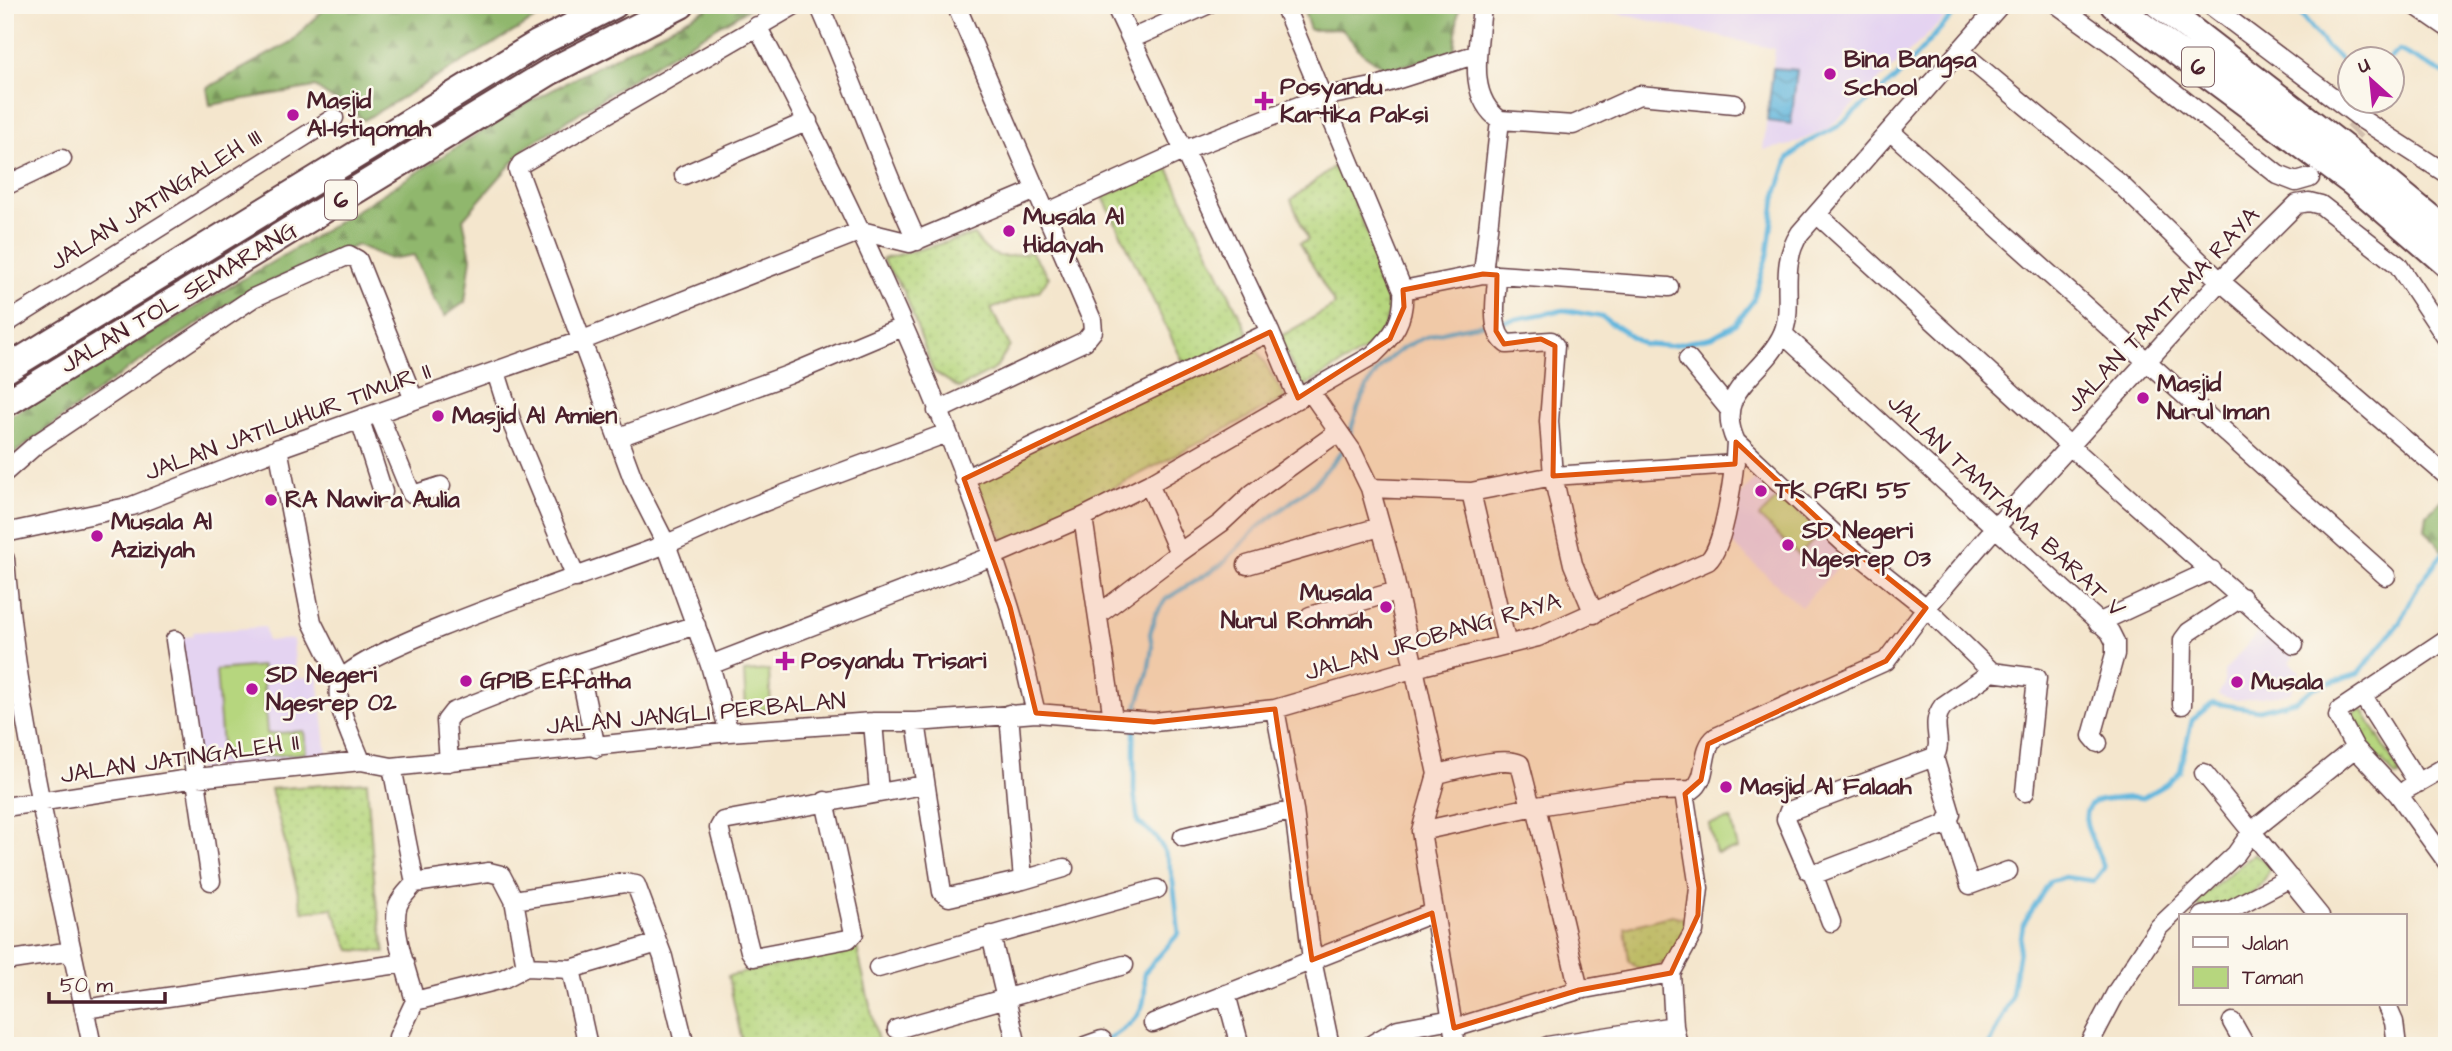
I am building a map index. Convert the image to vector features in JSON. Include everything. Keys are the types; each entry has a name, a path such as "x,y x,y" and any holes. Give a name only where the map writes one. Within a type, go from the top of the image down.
{"highway":[{"name":"JALAN TOL SEMARANG","path":"5,370 537,44 614,5"},
{"name":"JALAN TOL SEMARANG","path":"5,404 551,71 681,5"},
{"name":"6","path":"2114,5 2352,182 2447,264"},
{"name":"6","path":"2159,5 2366,165 2447,232"}],"street":[{"path":"729,732 710,665 666,544 638,490 519,176 519,167 795,5"},
{"path":"819,5 870,127 883,167 917,241"},
{"path":"937,411 1085,341 1093,331 1092,320 956,5"},
{"path":"1115,5 1269,332 1304,395 1345,442 1370,488 1397,591 1437,774 1420,831 1454,1031"},
{"path":"1131,39 1207,5"},
{"path":"710,665 993,556 1083,517 1150,484 1373,355 1390,339 1399,324 1404,307 1403,290 1284,5"},
{"path":"1482,5 1476,54 1483,103 1500,120 1573,125 1639,95 1735,104"},
{"path":"1688,359 1729,409 1741,388 1774,350 1783,334 1790,252 1800,233 2000,5"},
{"path":"2058,5 2126,54 2278,176 2296,182 2310,178"},
{"path":"2210,5 2359,125 2447,174"},
{"path":"2415,5 2447,27"},
{"path":"757,26 861,231 947,433 1010,607 1036,713"},
{"path":"1960,51 2119,183 2220,281 2447,476"},
{"path":"1046,213 1185,150 1322,97 1377,86 1476,54"},
{"name":"JALAN JATINGALEH III","path":"5,324 334,118"},
{"path":"1500,120 1490,274 1496,323 1507,344 1541,339 1551,341 1555,346 1549,421 1553,476 1573,564 1594,614"},
{"path":"684,175 807,121"},
{"path":"1890,131 2386,576"},
{"path":"5,186 62,159"},
{"path":"861,231 902,242 917,241 1036,190"},
{"name":"JALAN TAMTAMA RAYA","path":"1684,792 1698,786 1712,740 1886,661 1926,608 1994,529 2289,208 2309,202 2321,205 2398,265 2447,339"},
{"path":"1818,215 2071,447 2294,645"},
{"name":"JALAN JATILUHUR TIMUR II","path":"5,533 132,506 278,448 583,340 861,231"},
{"path":"5,472 38,443 253,298 342,256 354,256 360,266 414,400"},
{"path":"1403,290 1490,274 1670,287"},
{"path":"619,437 788,375 902,327"},
{"path":"964,479 1269,332"},
{"name":"JALAN TAMTAMA BARAT V","path":"1783,334 2110,632 2116,648 2092,736 2098,743"},
{"path":"496,372 513,426 576,578"},
{"name":"JALAN JROBANG RAYA","path":"1036,713 1128,720 1275,709 1412,669 1538,637 1594,614 1716,555 1735,464 1736,442 1728,420 1729,409"},
{"path":"378,413 411,493 416,495 440,486"},
{"path":"360,419 383,492"},
{"path":"341,680 359,664 426,634 666,544 746,509 947,433"},
{"path":"1099,614 1221,523 1253,493 1345,442"},
{"path":"1736,442 1786,485 1843,542 1926,608 1992,672 2034,676 2038,680 2025,792"},
{"path":"278,448 312,622 341,680 338,701 361,761"},
{"path":"1370,488 1471,492 1553,476 1735,464"},
{"path":"1150,484 1179,553"},
{"path":"1471,492 1507,645"},
{"path":"1083,517 1099,614 1128,720"},
{"path":"1247,565 1380,527"},
{"path":"5,559 8,630 92,1046"},
{"path":"2098,623 2212,570"},
{"path":"1310,616 1397,591"},
{"path":"2182,705 2183,640 2189,632 2242,597"},
{"path":"449,762 446,721 450,714 578,663 696,625"},
{"path":"175,640 211,880"},
{"path":"2445,640 2340,710 2338,716 2355,748 2398,794 2447,862"},
{"path":"578,663 596,748"},
{"path":"1831,922 1786,815 1934,757 1939,747 1935,722 1937,714 1943,706 1992,672"},
{"path":"2363,696 2418,783"},
{"path":"1275,709 1294,810 1312,960 1330,1046"},
{"name":"JALAN JANGLI PERBALAN","path":"361,761 392,767 596,748 729,732 1036,713"},
{"path":"1009,714 1023,880"},
{"path":"873,722 879,792"},
{"path":"916,722 942,892 946,896 1023,880 1064,868"},
{"path":"2088,1046 2117,991 2159,927 2236,854 2253,830 2355,748"},
{"path":"1934,757 1951,814 1949,821 1970,885 2008,872"},
{"name":"JALAN JATINGALEH II","path":"5,807 196,778 361,761"},
{"path":"1437,774 1504,761 1520,764 1534,806 1579,989"},
{"path":"2398,794 2447,766"},
{"path":"392,767 415,883"},
{"path":"2204,773 2253,830 2318,914"},
{"path":"825,801 854,933 848,939 754,957 750,951 721,824 728,818 825,801 924,785"},
{"path":"1420,831 1534,806 1627,792 1684,792 1699,888 1694,932 1671,973 1678,1046"},
{"path":"1183,837 1294,810"},
{"path":"1813,874 1949,821"},
{"path":"398,1046 398,1037 415,1001 405,962 397,911 403,895 415,883 495,872 505,881 514,900 526,967"},
{"path":"2210,914 2231,909 2290,878"},
{"path":"514,900 631,883 640,890 658,943 685,1046"},
{"path":"878,968 1157,889"},
{"path":"1153,1023 1432,913"},
{"path":"2159,927 2179,922"},
{"path":"991,935 1017,1046"},
{"path":"415,1001 503,979 526,967 571,969 658,943"},
{"path":"5,961 72,951"},
{"path":"84,1009 405,962"},
{"path":"897,1029 1124,965"},
{"path":"571,969 588,1046"},
{"path":"1369,1046 1398,1029 1454,1031 1579,989 1671,973"},
{"path":"1226,994 1240,1046"},
{"path":"2387,1006 2394,1022 2397,1046"},
{"path":"2232,1021 2245,1046"},
{"path":"1547,1046 1674,1026"},
{"path":"1085,1046 1102,1040"}],"highlighted area":[{"path":"1483,274 1497,275 1496,331 1504,344 1541,339 1555,346 1553,476 1735,464 1736,442 1843,542 1926,608 1886,661 1708,744 1701,780 1685,794 1699,888 1698,915 1671,973 1579,990 1454,1028 1432,913 1312,960 1275,709 1154,722 1036,713 1010,607 964,479 1270,332 1298,398 1390,339 1404,307 1403,290"}],"shaded area":[{"name":"Bina Bangsa School","path":"1617,5 1959,5 1829,128 1791,145 1763,150 1775,49 1616,13"},
{"name":"SD Negeri Ngesrep 03","path":"1759,474 1851,553 1801,607 1725,537 1720,525 1740,495"},
{"name":"SD Negeri Ngesrep 02","path":"265,627 267,641 293,639 296,678 318,677 327,755 198,770 179,638 193,636 193,632"},
{"path":"2262,628 2295,655 2289,662 2300,671 2291,693 2238,700 2218,695 2224,684 2224,671"}],"green space":[{"path":"328,5 559,5 364,120 315,87 210,105 207,88 291,42"},
{"path":"713,5 755,5 668,56 526,147 463,219 471,258 465,302 445,316 433,298 414,255 389,259 358,245 250,290 125,371 5,460 5,419 303,244 522,106"},
{"path":"1302,5 1459,5 1454,52 1387,70 1362,53 1342,29 1310,30"},
{"path":"1338,163 1392,293 1385,326 1368,348 1303,387 1278,338 1335,305 1300,243 1308,240 1291,200"},
{"path":"1167,166 1249,335 1285,398 1006,544 973,479 1186,368 1103,197"},
{"path":"974,235 987,250 999,256 1031,252 1049,277 1039,291 991,309 1010,346 995,369 959,388 933,371 904,291 882,259"},
{"path":"1781,495 1820,533 1799,555 1759,517"},
{"path":"2447,495 2447,557 2425,529 2427,514"},
{"path":"262,666 267,734 304,731 306,753 223,760 216,670"},
{"path":"769,670 771,709 746,710 744,672"},
{"path":"2361,709 2401,775 2396,777 2348,724 2348,717"},
{"path":"367,782 375,891 385,952 350,950 332,908 303,912 271,789"},
{"path":"1731,819 1738,849 1716,853 1709,824"},
{"path":"2254,854 2269,864 2262,884 2253,892 2231,903 2197,906 2202,896"},
{"path":"1672,915 1683,918 1688,930 1671,960 1646,970 1637,968 1629,961 1625,928"},
{"path":"857,948 879,1046 743,1046 728,976"}],"water":[{"path":"1773,68 1797,70 1791,124 1767,121"}],"waterway":[{"path":"1500,322 1564,310 1602,317 1643,344 1669,346 1712,337 1735,324 1753,301 1768,253 1775,199 1788,159 1806,143 1837,127 1896,78 1962,5"},
{"path":"2293,5 2336,56"},
{"path":"2406,54 2447,75"},
{"path":"1349,438 1357,409 1368,386 1381,367 1396,353 1437,334 1491,323"},
{"path":"1134,716 1148,673 1152,647 1150,634 1155,615 1166,599 1221,565 1257,528 1313,485 1344,449"},
{"path":"1988,1046 2011,1000 2023,925 2050,881 2065,877 2094,881 2104,868 2087,826 2088,808 2096,802 2109,799 2142,798 2168,783 2180,771 2192,720 2213,703 2259,710 2295,701 2316,687 2358,674 2400,622 2419,584 2447,548"},
{"path":"1106,1041 1126,1027 1138,1014 1145,997 1144,973 1179,933 1174,887 1167,857 1151,832 1138,823 1134,791 1134,725"}],"tunnel":[{"path":"2334,152 2356,129"}],"place":[{"name":"Bina Bangsa School","path":"1830,74"},
{"name":"Posyandu Kartika Paksi","path":"1264,101"},
{"name":"Masjid Al-Istiqomah","path":"293,115"},
{"name":"Musala Al Hidayah","path":"1009,231"},
{"name":"Masjid Nurul Iman","path":"2143,398"},
{"name":"Masjid Al Amien","path":"438,416"},
{"name":"TK PGRI 55","path":"1761,491"},
{"name":"RA Nawira Aulia","path":"271,500"},
{"name":"Musala Al Aziziyah","path":"97,536"},
{"name":"SD Negeri Ngesrep 03","path":"1788,545"},
{"name":"Musala Nurul Rohmah","path":"1386,607"},
{"name":"Posyandu Trisari","path":"785,661"},
{"name":"GPIB Effatha","path":"466,681"},
{"name":"Musala","path":"2237,682"},
{"name":"SD Negeri Ngesrep 02","path":"252,689"},
{"name":"Masjid Al Falaah","path":"1726,787"}]}
